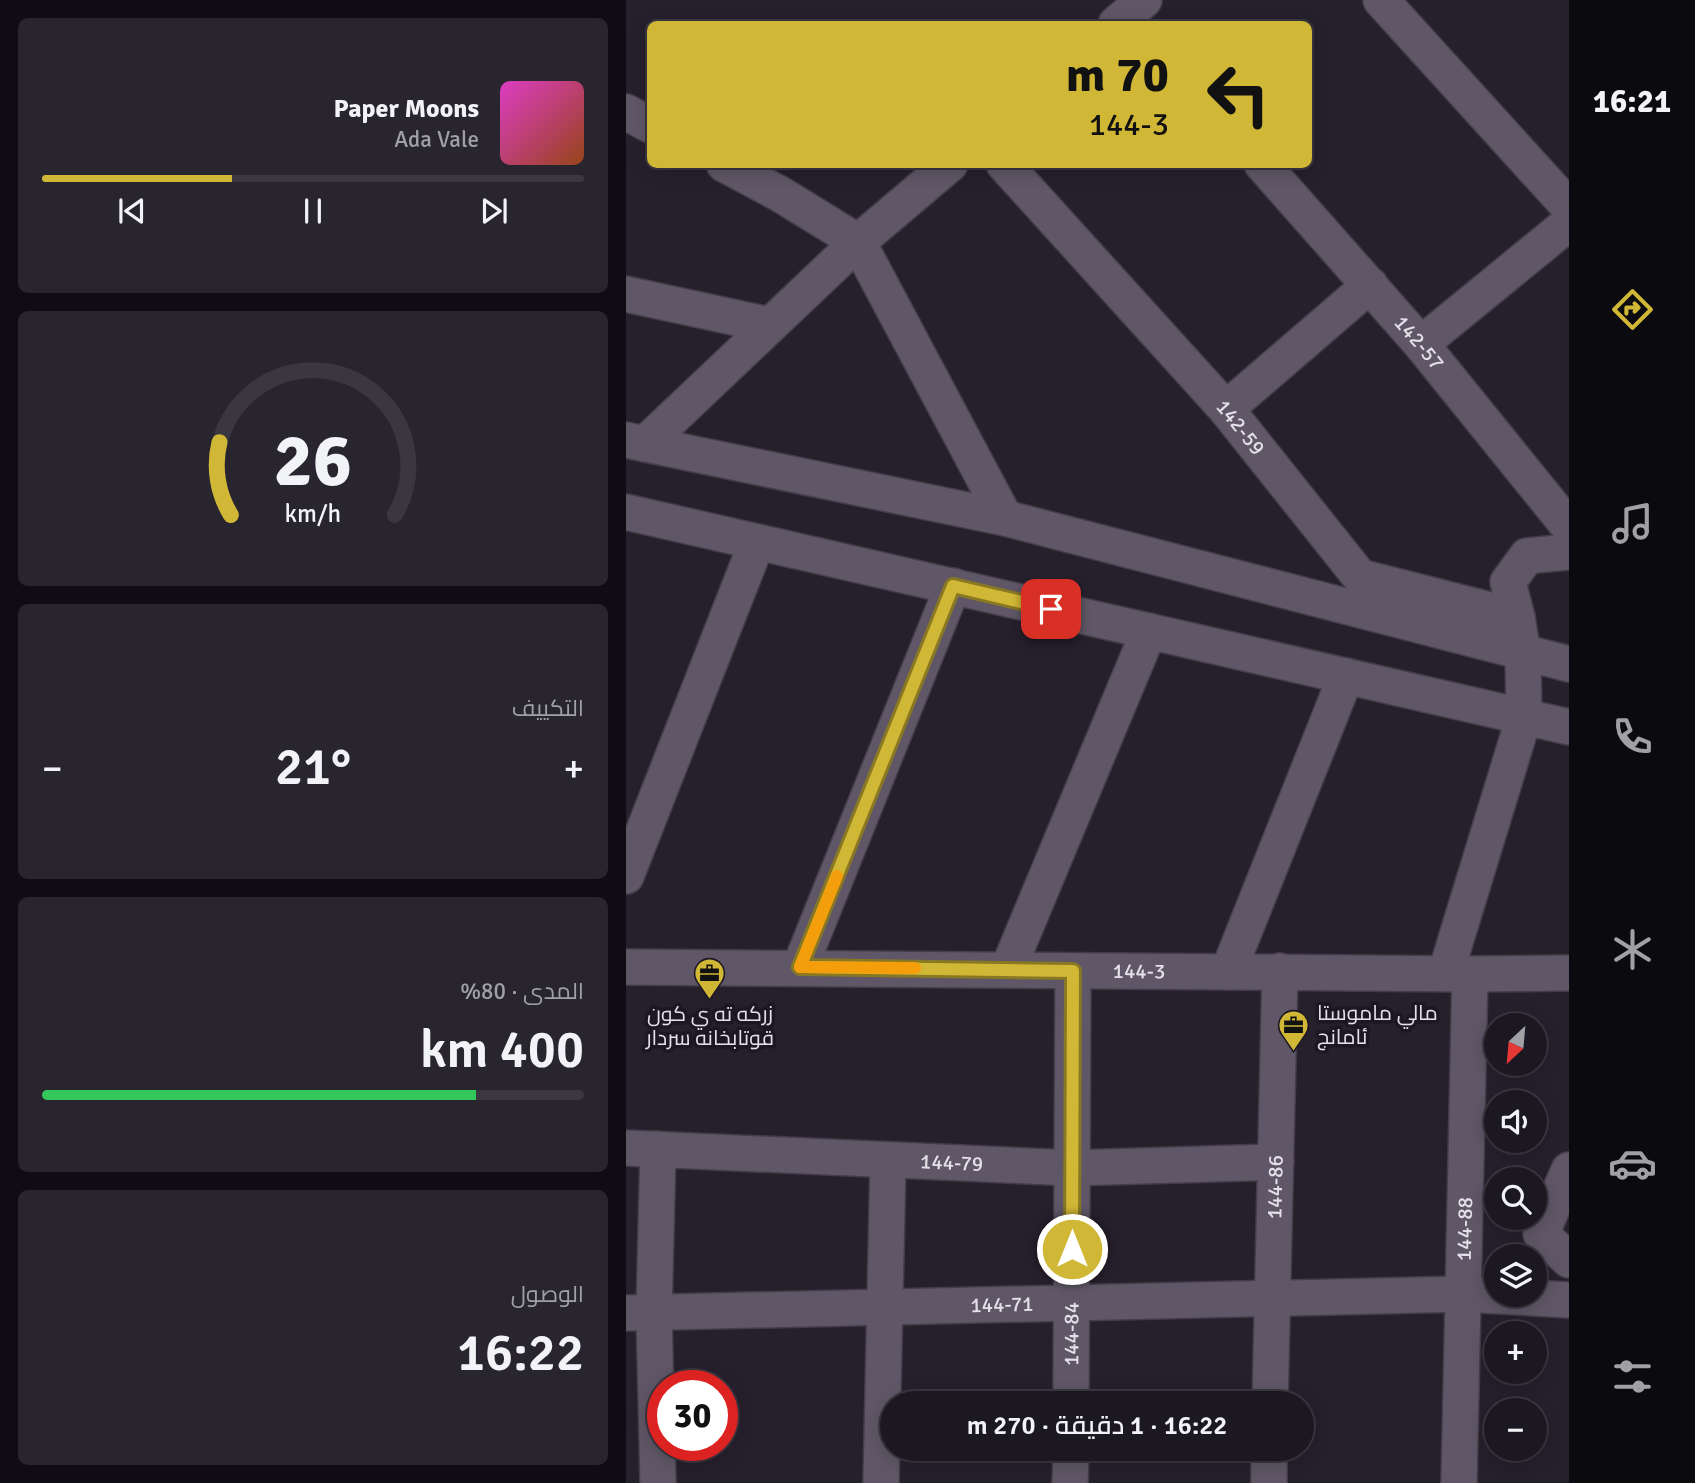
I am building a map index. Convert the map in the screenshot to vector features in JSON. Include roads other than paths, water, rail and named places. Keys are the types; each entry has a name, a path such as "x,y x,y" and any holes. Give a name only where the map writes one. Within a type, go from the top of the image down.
{"street":[{"path":"1381,0 1569,207"},
{"path":"626,112 647,123"},
{"path":"731,168 858,242 1005,518"},
{"path":"636,442 770,325 858,242 945,168"},
{"name":"142-59","path":"1009,168 1226,409 1360,577 1517,617"},
{"name":"142-57","path":"1266,168 1421,344 1569,527"},
{"path":"1421,344 1569,223"},
{"path":"1226,409 1370,285"},
{"path":"626,294 770,325"},
{"path":"636,442 1005,518 1569,664"},
{"path":"626,512 1569,727"},
{"path":"626,876 757,542"},
{"name":"144-88","path":"1459,1483 1463,1294 1458,973 1524,717 1523,654 1508,582 1527,556 1569,552"},
{"path":"800,967 953,586"},
{"path":"1008,969 1149,631"},
{"path":"1228,972 1345,676"},
{"name":"144-3","path":"626,967 1569,973"},
{"name":"144-84","path":"1071,1391 1073,971"},
{"name":"144-86","path":"1270,1391 1280,971"},
{"path":"642,1148 640,1313 658,1483"},
{"name":"144-79","path":"642,1148 1072,1168 1276,1161"},
{"path":"881,1483 888,1161"},
{"path":"1569,1170 1541,1234 1569,1260"},
{"name":"144-71","path":"640,1313 1463,1294 1569,1300"},
{"path":"1070,1461 1070,1483"},
{"path":"1269,1461 1269,1483"}],"place":[{"name":"زركه ته ي كون قوتابخانه سردار","path":"710,1001"},
{"name":"مالي ماموستا ئامانج","path":"1294,1052"}]}
